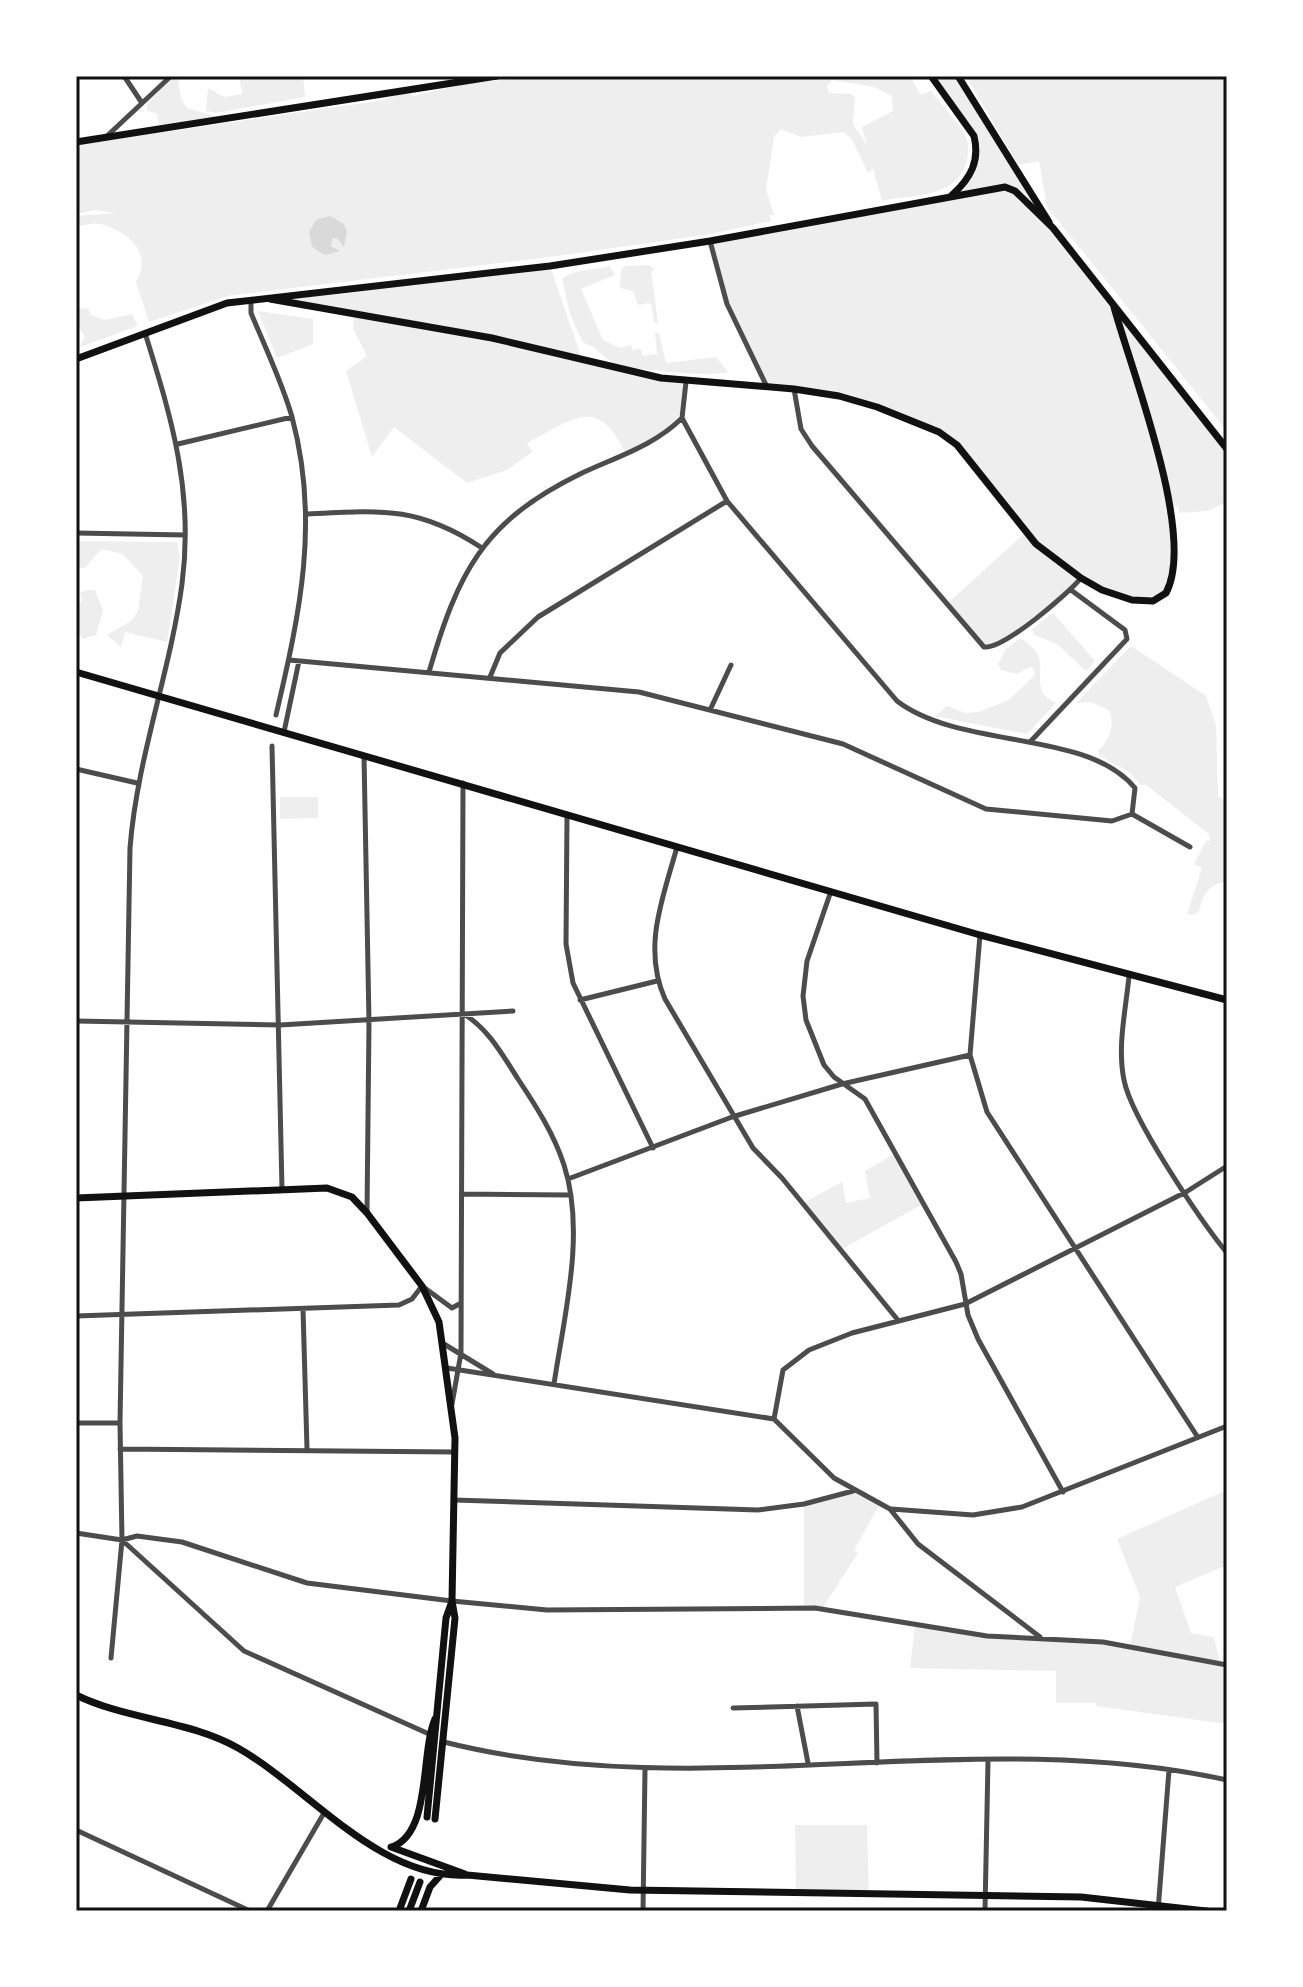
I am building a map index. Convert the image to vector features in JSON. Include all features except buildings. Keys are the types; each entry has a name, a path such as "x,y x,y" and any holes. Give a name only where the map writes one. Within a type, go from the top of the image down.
{"main road":[{"path":"76,142 497,76"},
{"path":"931,76 974,136 976,144 975,166 970,178 952,195"},
{"path":"958,76 1053,228 1227,449"},
{"path":"76,359 211,306 481,275 710,241 952,195 1009,188 1053,228"},
{"path":"264,298 492,338 631,373 686,382 794,389 865,403 939,432 973,462 1036,544 1081,578 1119,597 1153,601 1166,593 1173,566 1169,494 1114,307"},
{"path":"76,672 463,782 980,935 1227,1000"},
{"path":"76,1198 282,1190 342,1191 367,1213 422,1286 439,1322 444,1344 455,1452 452,1601 455,1618 448,1743 431,1818 446,1618 452,1601"},
{"path":"76,1697 179,1726 236,1747 324,1813 378,1846 389,1857 439,1877 467,1875 643,1891 1092,1897 1158,1908 1206,1911"},
{"path":"392,1847 405,1840 415,1825 429,1734 439,1711"},
{"path":"378,1846 392,1847 467,1875"},
{"path":"421,1911 430,1887 439,1877"},
{"path":"399,1911 411,1879"},
{"path":"409,1911 420,1882"}],"street":[{"path":"124,76 142,103"},
{"path":"106,137 171,76"},
{"path":"710,241 727,304 767,387"},
{"path":"250,300 251,313 292,417 308,514 304,587 276,715"},
{"path":"111,1658 122,1540 121,1315 130,848 137,783 178,610 185,535 178,444 145,332"},
{"path":"686,382 682,418 727,501 897,701 934,723 1030,742 1099,763 1124,777 1135,788 1132,814"},
{"path":"794,389 801,429 812,446 984,647 999,644 1071,590 1081,578"},
{"path":"178,444 292,417"},
{"path":"429,672 449,604 482,548 526,507 558,486 665,435 682,418"},
{"path":"490,677 500,653 538,617 727,501"},
{"path":"308,514 374,512 435,520 482,548"},
{"path":"76,533 185,535"},
{"path":"1030,742 1127,639 1125,630 1071,590"},
{"path":"289,660 614,687 843,744 986,809 1112,821 1132,814 1190,847"},
{"path":"284,732 299,661"},
{"path":"710,710 731,665"},
{"path":"272,746 282,1190"},
{"path":"364,755 369,1022 367,1213"},
{"path":"76,769 137,783"},
{"path":"452,1405 461,1353 463,782"},
{"path":"567,814 566,944 580,1000 653,1148"},
{"path":"677,846 655,927 657,981 675,1020 753,1148 782,1178 897,1319"},
{"path":"831,891 807,961 803,996 813,1041 824,1065 842,1084 865,1099 896,1153 961,1274 965,1304 978,1339 1063,1492"},
{"path":"980,935 970,1055 987,1112 1197,1436"},
{"path":"1129,976 1121,1059 1125,1085 1136,1111 1227,1253"},
{"path":"580,1000 657,981"},
{"path":"76,1021 280,1025 513,1011"},
{"path":"463,1013 485,1030 530,1096 556,1144 568,1179 571,1195 570,1260 554,1384"},
{"path":"568,1179 732,1117 842,1084 970,1055"},
{"path":"774,1419 783,1370 793,1359 839,1337 897,1319 965,1304 1186,1192 1227,1166"},
{"path":"463,1194 571,1195"},
{"path":"76,1316 399,1305 412,1299 422,1286 446,1306 452,1308 461,1303"},
{"path":"303,1309 307,1449"},
{"path":"444,1344 494,1375"},
{"path":"447,1368 774,1419 794,1435 826,1471 890,1509 918,1544 1040,1638"},
{"path":"76,1423 120,1423"},
{"path":"890,1509 998,1513 1063,1492 1227,1426"},
{"path":"120,1449 455,1452"},
{"path":"454,1500 758,1510 804,1504 854,1490"},
{"path":"76,1533 122,1540 137,1536 182,1542 307,1583 452,1601 547,1610 815,1608 987,1636 1103,1642 1227,1665"},
{"path":"122,1540 244,1651 429,1734"},
{"path":"733,1708 876,1704 877,1763"},
{"path":"797,1706 808,1763"},
{"path":"448,1743 566,1766 645,1769 808,1763 1090,1761 1227,1780"},
{"path":"985,1911 988,1761"},
{"path":"643,1911 645,1769"},
{"path":"1158,1908 1169,1770"},
{"path":"267,1911 324,1813"},
{"path":"76,1830 250,1911"}],"shaded area":[{"path":"171,76 178,76 181,98 187,108 222,118 159,125 157,114 147,110 147,104"},
{"path":"239,76 303,76 305,97 216,113 206,111 208,88 224,97 242,94"},
{"path":"546,76 910,76 921,95 931,91 957,123 967,141 968,157 962,172 945,188 882,201 873,168 868,173 852,139 843,132 801,137 781,129 774,137 766,190 774,215 769,215 771,221 711,234 550,257 228,296 149,322 136,282 142,262 135,245 121,232 101,224 76,226 76,216 115,213 95,210 76,214 76,145 384,100 405,92 413,96 470,83","holes":["832,80 874,87 892,96 893,111 862,127 867,145 853,123 855,98 851,94 829,93 827,86"]},
{"path":"931,76 958,76 1053,228 1227,449 1227,502 1207,511 1179,513 1178,506 1170,507 1170,586 1160,598 1132,600 1081,578 1071,590 999,644 988,648 947,604 1025,533 975,464 937,432 876,407 767,387 727,304 710,241 952,195 970,178 976,144"},
{"path":"966,76 1227,76 1227,431 1047,207 1039,161 1018,165"},
{"path":"330,216 344,224 347,232 344,247 337,238 332,239 331,246 340,251 325,255 312,247 309,232 316,220"},
{"path":"649,265 655,270 651,271 658,323 654,323 651,303 638,305 633,291 620,288 621,270 625,266"},
{"path":"550,266 582,359 686,382 680,412 676,422 663,435 626,454 605,424 594,418 571,420 527,443 532,452 507,470 467,483 394,427 372,457 346,371 367,356 353,329 354,316 264,298"},
{"path":"610,266 615,275 581,289 603,340 620,348 631,345 632,350 641,349 643,356 657,354 655,333 659,333 666,363 716,357 728,372 689,373 623,366 583,343 570,314 562,279"},
{"path":"76,303 82,309 88,308 91,315 104,320 132,314 138,326 80,347 85,336 76,324"},
{"path":"258,311 313,319 313,344 277,358"},
{"path":"76,541 177,542 180,558 167,642 125,632 121,647 107,635 132,620 138,611 143,576 123,554 101,549 85,568 76,568"},
{"path":"95,590 103,611 96,635 83,639 76,630 76,601 82,602 80,593"},
{"path":"1053,613 1095,661 1086,671 1057,644 1034,635 1032,629"},
{"path":"1020,638 1038,656 1041,689 1046,697 1056,703 1027,734 935,716 947,706 965,713 979,712 1009,700 1035,675 1030,667 1017,674 1001,670 998,664 1006,649"},
{"path":"1131,646 1206,696 1216,725 1218,796 1227,802 1227,882 1211,887 1199,911 1193,915 1187,914 1202,868 1194,864 1206,841 1210,841 1209,834 1146,785 1141,785 1129,772 1100,756 1098,751 1106,742 1111,727 1109,710 1091,702 1076,703"},
{"path":"280,797 318,797 318,818 280,819"},
{"path":"896,1153 923,1204 840,1250 803,1203 842,1182 846,1203 870,1198 865,1171"},
{"path":"854,1490 880,1504 854,1550 858,1553 822,1609 804,1608 804,1504"},
{"path":"1227,1490 1227,1565 1175,1587 1191,1633 1214,1637 1220,1663 1227,1665 1227,1724 1096,1706 1096,1703 1056,1703 1056,1671 910,1668 915,1625 987,1636 1130,1646 1140,1597 1117,1539"},
{"path":"795,1825 867,1825 869,1893 796,1892"}]}
